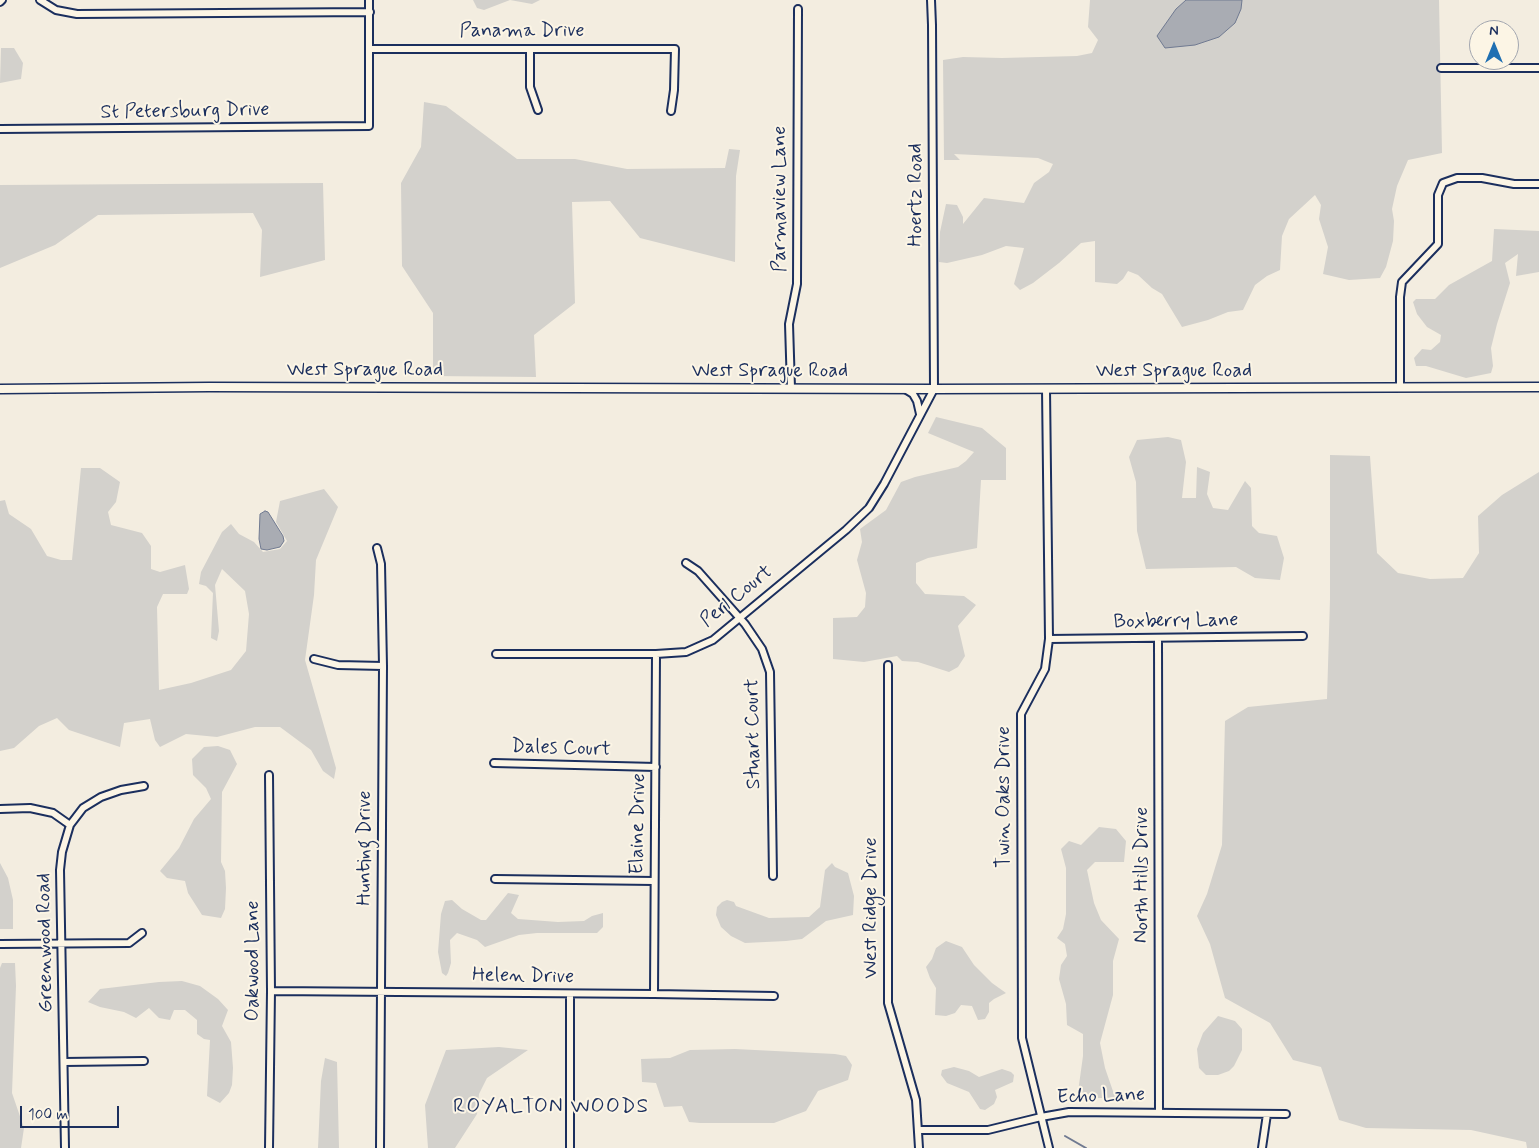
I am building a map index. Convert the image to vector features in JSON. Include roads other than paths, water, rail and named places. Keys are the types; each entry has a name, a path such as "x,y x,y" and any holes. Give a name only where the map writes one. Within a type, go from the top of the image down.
{"street":[{"path":"40,0 56,10 77,14 370,12"},
{"path":"369,0 370,48"},
{"name":"Hoertz Road","path":"931,0 934,389"},
{"name":"Parmaview Lane","path":"792,388 789,324 797,284 798,9"},
{"name":"Panama Drive","path":"370,48 675,49 674,90 671,111"},
{"name":"St Petersburg Drive","path":"0,129 369,126 370,48"},
{"path":"530,48 530,87 538,110"},
{"path":"1441,68 1539,68"},
{"path":"1400,387 1400,297 1402,282 1438,244 1438,195 1444,183 1457,178 1482,178 1514,184 1539,184"},
{"name":"West Sprague Road","path":"0,389 209,387 905,389 1539,387"},
{"path":"905,389 917,401 920,416"},
{"name":"Perl Court","path":"496,654 656,654 686,652 713,640 846,530 869,508 884,484 934,389"},
{"name":"Twin Oaks Drive","path":"1046,389 1049,640 1045,669 1021,714 1022,1038 1049,1148"},
{"name":"Hunting Drive","path":"377,548 381,564 383,666 380,1148"},
{"name":"Stuart Court","path":"686,563 698,571 739,617 762,649 770,672 773,876"},
{"name":"Boxberry Lane","path":"1049,640 1303,636"},
{"name":"North Hills Drive","path":"1158,639 1159,1112"},
{"name":"Elaine Drive","path":"654,994 656,654"},
{"path":"314,659 338,665 383,666"},
{"name":"West Ridge Drive","path":"888,665 888,1004 916,1100 919,1148"},
{"name":"Dales Court","path":"494,763 656,768"},
{"name":"Oakwood Lane","path":"269,775 271,991 269,1148"},
{"name":"Greenwood Road","path":"65,1148 60,870 62,852 70,825 83,808 101,797 121,790 144,786"},
{"path":"0,808 30,808 53,813 70,825"},
{"path":"495,878 654,881"},
{"path":"0,944 129,943 142,933"},
{"name":"Helen Drive","path":"271,991 774,996"},
{"path":"570,994 570,1148"},
{"path":"64,1062 144,1061"},
{"name":"Echo Lane","path":"919,1130 988,1130 1069,1112 1286,1114"},
{"path":"1262,1148 1267,1114"}],"waterway":[{"path":"1065,1136 1086,1148"}],"district":[{"name":"ROYALTON WOODS","path":"551,1108"}]}
